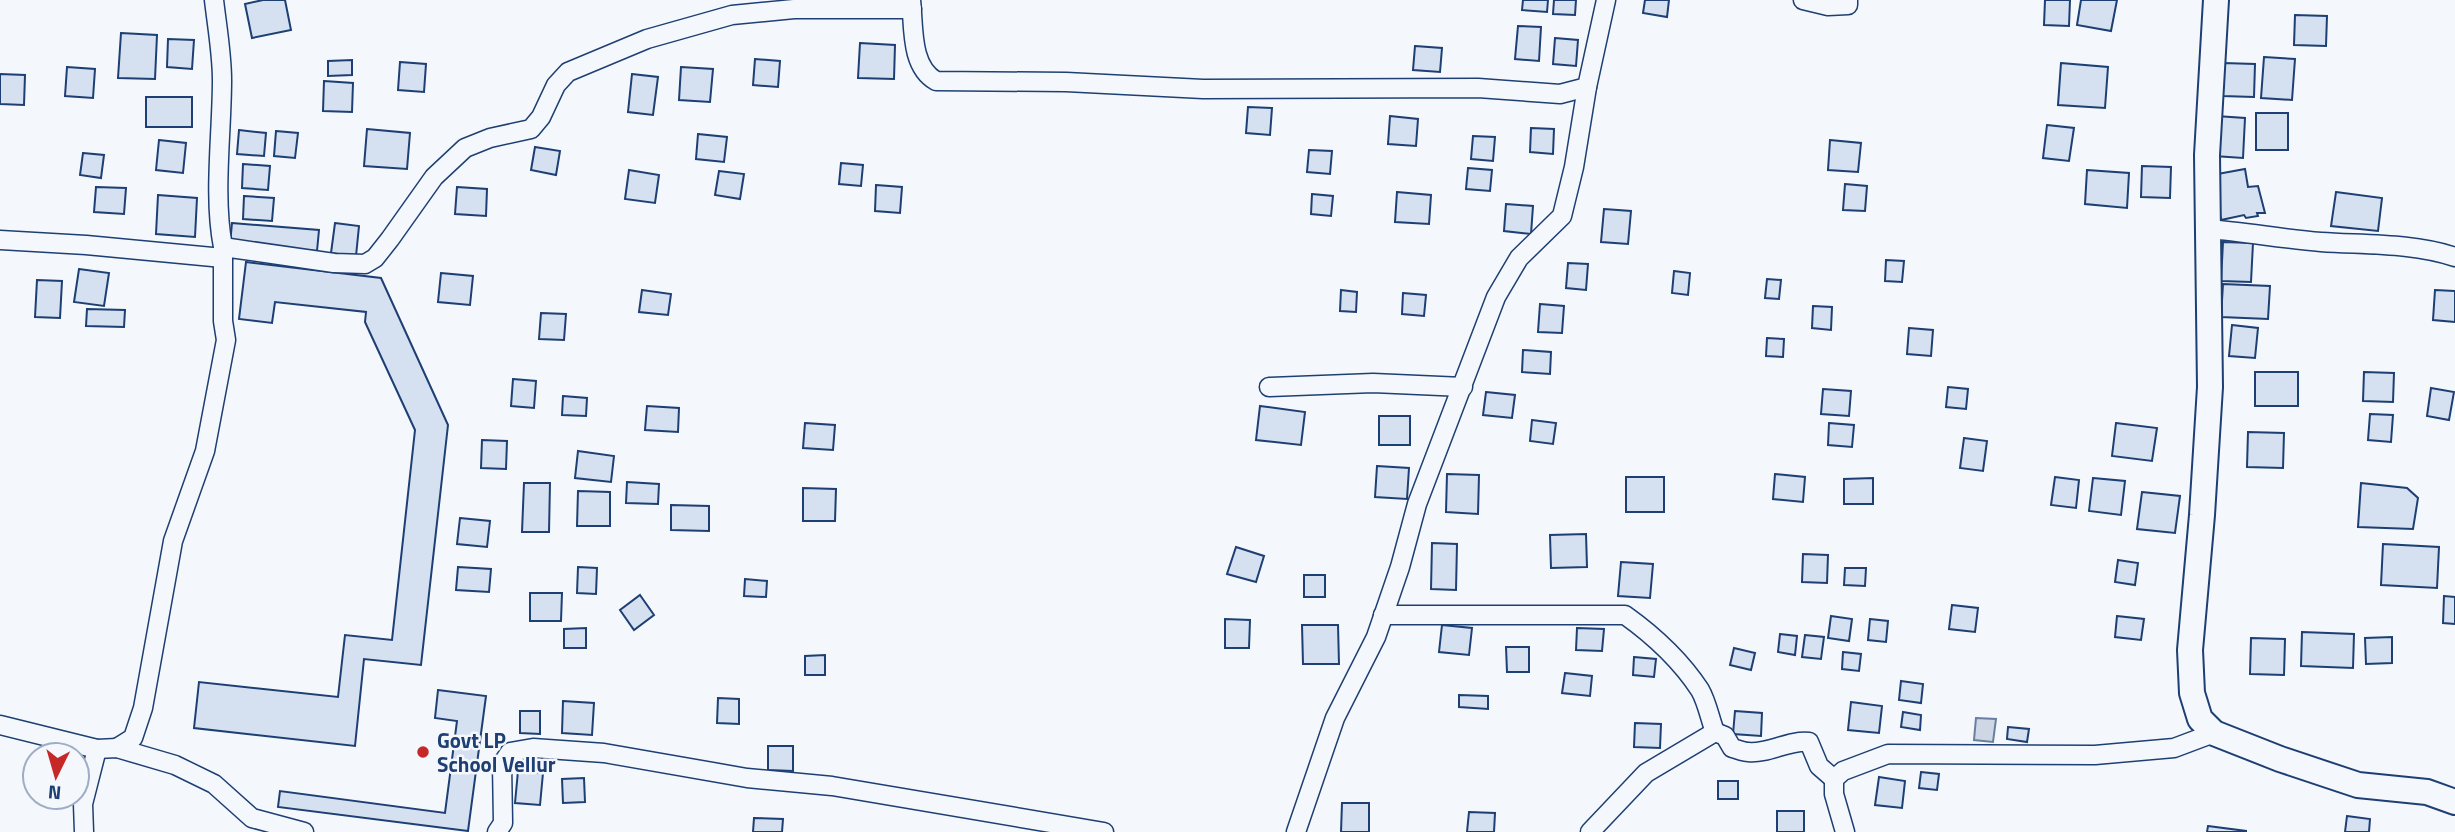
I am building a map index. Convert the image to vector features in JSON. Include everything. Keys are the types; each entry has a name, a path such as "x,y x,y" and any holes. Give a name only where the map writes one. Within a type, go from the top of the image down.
{"main road":[{"path":"2216,0 2207,155 2210,387 2190,650 2192,693 2200,719 2214,733 2358,785 2427,792 2455,802"}],"street":[{"path":"117,748 133,738 142,708 173,541 205,451 226,340 220,229 222,78 214,0"},
{"path":"1296,832 1335,718 1376,637 1400,567 1417,504 1496,297 1519,258 1562,216 1606,0"},
{"path":"1803,0 1828,6 1848,5 1848,0"},
{"path":"0,240 365,264 375,258 390,239 433,177 466,148 490,138 531,129 541,117 555,85 568,72 647,39 732,15 794,9 911,5 916,52 925,74 936,81 1066,82 1203,89 1478,88 1560,94 1587,87"},
{"path":"2208,229 2432,250 2455,257"},
{"path":"1269,387 1373,383 1462,387"},
{"path":"1383,615 1625,615 1646,630 1681,666 1701,692 1715,732 1725,736 1732,748 1748,752 1798,741 1809,742 1819,766 1834,779"},
{"path":"0,725 96,748 117,748 175,765 214,784 253,818 304,832"},
{"path":"1590,832 1646,773 1715,732"},
{"path":"1845,832 1833,793 1834,779 1843,771 1888,754 2095,755 2174,748 2214,733"},
{"path":"84,832 83,804 96,748"},
{"path":"496,832 503,823 502,764 510,752 533,748 604,753 747,778 832,786 1104,832"}],"shaded area":[{"path":"1976,718 1996,719 1993,742 1974,740"}],"building":[{"path":"263,0 285,0 291,30 252,38 245,4"},
{"path":"1523,0 1548,0 1547,12 1522,10"},
{"path":"1554,0 1576,0 1575,15 1553,14"},
{"path":"1645,0 1669,0 1667,17 1643,13"},
{"path":"2045,0 2070,0 2069,26 2044,25"},
{"path":"2081,0 2117,0 2111,31 2077,25"},
{"path":"2295,15 2327,16 2326,46 2294,45"},
{"path":"1518,26 1541,27 1539,61 1515,59"},
{"path":"121,33 157,35 155,79 118,78"},
{"path":"1555,38 1578,40 1576,66 1553,64"},
{"path":"168,39 194,40 192,69 167,67"},
{"path":"860,43 895,45 894,79 858,78"},
{"path":"1415,46 1442,48 1440,72 1413,70"},
{"path":"2264,57 2295,59 2292,100 2261,98"},
{"path":"755,59 780,61 778,87 753,85"},
{"path":"352,60 352,75 328,76 328,61"},
{"path":"400,62 426,64 424,92 398,90"},
{"path":"2061,63 2108,67 2105,108 2058,105"},
{"path":"2223,63 2255,64 2254,97 2222,96"},
{"path":"67,67 95,69 93,98 65,96"},
{"path":"681,67 713,69 710,102 679,100"},
{"path":"0,74 25,75 24,105 0,104"},
{"path":"632,74 658,77 653,115 628,112"},
{"path":"324,81 353,83 352,112 323,111"},
{"path":"146,97 192,97 192,127 146,127"},
{"path":"1248,107 1272,108 1270,135 1246,133"},
{"path":"2256,113 2288,113 2288,150 2256,150"},
{"path":"1390,116 1418,119 1416,146 1388,144"},
{"path":"2216,116 2245,118 2243,158 2214,156"},
{"path":"2047,125 2074,128 2069,161 2043,158"},
{"path":"1531,128 1554,129 1553,154 1530,152"},
{"path":"367,129 410,133 407,169 364,166"},
{"path":"239,130 266,133 264,156 237,154"},
{"path":"276,131 298,133 295,158 274,156"},
{"path":"698,134 727,137 724,162 696,159"},
{"path":"1473,136 1495,137 1493,161 1471,159"},
{"path":"159,140 186,143 183,173 156,170"},
{"path":"1830,140 1861,143 1858,172 1828,170"},
{"path":"535,147 560,151 556,175 531,170"},
{"path":"1309,150 1332,151 1330,174 1307,172"},
{"path":"83,153 104,155 101,178 80,175"},
{"path":"841,163 863,165 861,186 839,184"},
{"path":"243,164 270,166 268,190 242,188"},
{"path":"2142,166 2171,167 2170,198 2141,197"},
{"path":"1468,168 1492,170 1490,191 1466,189"},
{"path":"2245,169 2248,187 2258,186 2265,213 2221,220 2212,175"},
{"path":"629,170 659,175 655,203 625,199"},
{"path":"2087,170 2129,173 2127,208 2085,204"},
{"path":"719,171 744,174 740,199 715,195"},
{"path":"1845,184 1867,186 1865,211 1843,210"},
{"path":"876,185 902,187 900,213 875,211"},
{"path":"96,187 126,188 124,214 94,212"},
{"path":"457,187 487,189 486,216 455,214"},
{"path":"1397,192 1431,195 1429,224 1395,222"},
{"path":"2336,192 2382,198 2378,231 2331,226"},
{"path":"1312,194 1333,196 1331,216 1311,214"},
{"path":"158,195 197,198 195,237 156,234"},
{"path":"244,196 274,198 272,221 243,219"},
{"path":"1506,204 1533,206 1531,234 1504,231"},
{"path":"1604,209 1631,211 1628,244 1601,242"},
{"path":"232,223 319,230 317,251 230,244"},
{"path":"335,223 359,226 356,256 331,253"},
{"path":"2223,242 2253,243 2251,282 2221,281"},
{"path":"1886,260 1904,261 1902,282 1885,281"},
{"path":"246,262 381,278 448,425 421,665 364,659 355,746 194,728 199,682 338,697 345,635 392,640 415,430 365,322 366,312 275,302 272,323 239,319"},
{"path":"1568,263 1588,264 1586,290 1566,288"},
{"path":"79,269 109,273 104,306 74,302"},
{"path":"1674,271 1690,273 1688,295 1672,293"},
{"path":"441,273 473,276 470,305 438,302"},
{"path":"1767,279 1781,280 1779,299 1765,298"},
{"path":"37,280 62,281 60,318 35,317"},
{"path":"2223,284 2270,286 2268,319 2221,317"},
{"path":"642,290 671,294 668,315 639,312"},
{"path":"1341,290 1357,292 1356,312 1340,311"},
{"path":"2435,290 2455,291 2455,322 2433,320"},
{"path":"1403,293 1426,295 1424,316 1402,314"},
{"path":"1540,304 1564,306 1562,333 1538,332"},
{"path":"1813,306 1832,307 1831,330 1812,328"},
{"path":"87,309 125,310 124,327 86,326"},
{"path":"541,313 566,314 564,340 539,339"},
{"path":"2232,325 2258,328 2255,358 2229,356"},
{"path":"1909,328 1933,330 1931,356 1907,354"},
{"path":"1767,338 1784,339 1783,357 1766,356"},
{"path":"1523,350 1551,352 1550,374 1522,372"},
{"path":"2255,372 2298,372 2298,406 2255,406"},
{"path":"2364,372 2394,373 2393,402 2363,401"},
{"path":"513,379 536,381 534,408 511,406"},
{"path":"1948,387 1968,389 1966,409 1946,407"},
{"path":"2431,388 2454,392 2449,420 2427,416"},
{"path":"1823,389 1851,391 1849,416 1821,414"},
{"path":"1486,392 1515,395 1512,418 1483,415"},
{"path":"563,396 587,398 586,416 562,415"},
{"path":"647,406 679,408 678,432 645,430"},
{"path":"1260,406 1305,412 1301,445 1256,440"},
{"path":"2370,414 2393,415 2391,442 2368,440"},
{"path":"1379,416 1410,416 1410,445 1379,445"},
{"path":"1532,420 1556,423 1553,444 1530,441"},
{"path":"805,423 835,425 833,450 803,448"},
{"path":"1829,423 1854,425 1852,447 1828,445"},
{"path":"2116,423 2157,428 2152,461 2112,456"},
{"path":"2248,432 2284,433 2283,468 2247,467"},
{"path":"1964,438 1987,441 1983,471 1960,468"},
{"path":"482,440 507,441 506,469 481,468"},
{"path":"578,451 614,456 611,482 575,478"},
{"path":"1377,466 1409,468 1407,499 1375,497"},
{"path":"1447,474 1479,475 1478,514 1446,512"},
{"path":"1775,474 1805,477 1803,502 1773,499"},
{"path":"1626,477 1664,477 1664,512 1626,512"},
{"path":"2055,477 2079,480 2076,508 2051,505"},
{"path":"1873,478 1873,504 1844,504 1844,479"},
{"path":"2093,478 2125,481 2121,515 2089,511"},
{"path":"627,482 659,484 658,504 626,503"},
{"path":"524,483 550,483 549,532 522,532"},
{"path":"2361,483 2407,488 2418,498 2413,529 2358,527"},
{"path":"803,488 836,489 835,521 803,521"},
{"path":"578,491 610,492 610,526 577,526"},
{"path":"2142,492 2180,496 2175,533 2137,529"},
{"path":"671,505 709,506 709,531 671,530"},
{"path":"460,518 490,521 487,547 457,544"},
{"path":"1586,534 1587,567 1551,568 1550,535"},
{"path":"1432,543 1457,544 1456,590 1431,589"},
{"path":"2383,544 2439,547 2437,588 2381,585"},
{"path":"1236,547 1264,556 1256,582 1227,574"},
{"path":"1803,554 1828,555 1827,583 1802,582"},
{"path":"2118,560 2138,563 2135,585 2115,582"},
{"path":"1621,562 1653,564 1650,598 1618,596"},
{"path":"458,567 491,569 489,592 456,590"},
{"path":"578,567 597,568 596,594 577,593"},
{"path":"1845,568 1866,568 1865,586 1844,585"},
{"path":"1304,575 1325,575 1325,597 1304,597"},
{"path":"745,579 767,581 766,597 744,596"},
{"path":"530,593 562,593 561,621 530,621"},
{"path":"640,595 654,615 634,630 620,610"},
{"path":"2444,596 2455,597 2455,624 2443,623"},
{"path":"1952,605 1978,608 1975,632 1949,629"},
{"path":"1831,616 1852,619 1849,641 1828,638"},
{"path":"2117,616 2144,619 2141,640 2115,637"},
{"path":"1225,619 1250,620 1249,648 1225,648"},
{"path":"1870,619 1888,621 1886,642 1868,640"},
{"path":"1302,625 1338,625 1339,664 1303,664"},
{"path":"1442,625 1472,628 1469,655 1439,652"},
{"path":"586,628 586,648 564,648 564,629"},
{"path":"1577,628 1604,629 1602,651 1576,650"},
{"path":"2302,632 2354,634 2353,668 2301,666"},
{"path":"1780,634 1797,636 1795,655 1778,652"},
{"path":"1805,635 1824,637 1821,659 1802,657"},
{"path":"2392,637 2392,663 2366,664 2365,638"},
{"path":"2251,638 2285,639 2284,675 2250,674"},
{"path":"1506,647 1529,647 1529,672 1507,672"},
{"path":"1734,648 1755,653 1751,670 1730,665"},
{"path":"1843,652 1861,654 1859,671 1842,669"},
{"path":"825,655 825,675 805,675 805,656"},
{"path":"1634,657 1656,659 1654,677 1633,675"},
{"path":"1565,673 1592,676 1590,696 1562,693"},
{"path":"1901,681 1923,684 1921,703 1899,700"},
{"path":"438,690 486,696 468,831 278,807 280,791 445,813 457,721 435,718"},
{"path":"1459,695 1488,696 1488,709 1459,707"},
{"path":"718,698 739,699 739,724 717,723"},
{"path":"563,701 594,703 592,735 562,733"},
{"path":"1851,702 1882,706 1879,733 1848,730"},
{"path":"520,711 540,711 540,734 520,733"},
{"path":"1735,711 1762,713 1761,736 1733,734"},
{"path":"1903,712 1921,715 1920,730 1901,727"},
{"path":"1635,723 1661,724 1660,748 1634,747"},
{"path":"2008,727 2029,729 2027,742 2007,739"},
{"path":"768,746 793,746 793,771 768,770"},
{"path":"518,771 543,773 540,805 515,803"},
{"path":"1921,772 1939,774 1937,790 1919,788"},
{"path":"1879,777 1905,781 1902,808 1875,805"},
{"path":"584,778 585,802 563,803 562,779"},
{"path":"1718,781 1738,781 1738,799 1718,799"},
{"path":"1342,803 1369,803 1369,832 1341,832"},
{"path":"1777,811 1804,811 1804,832 1777,832"},
{"path":"1469,812 1495,813 1494,832 1467,832"},
{"path":"2347,816 2370,819 2369,832 2345,832"},
{"path":"754,818 783,819 782,832 753,832"},
{"path":"2208,826 2246,831 2246,832 2207,832"}],"place":[{"name":"Govt LP School Vellur","path":"423,752"}]}
